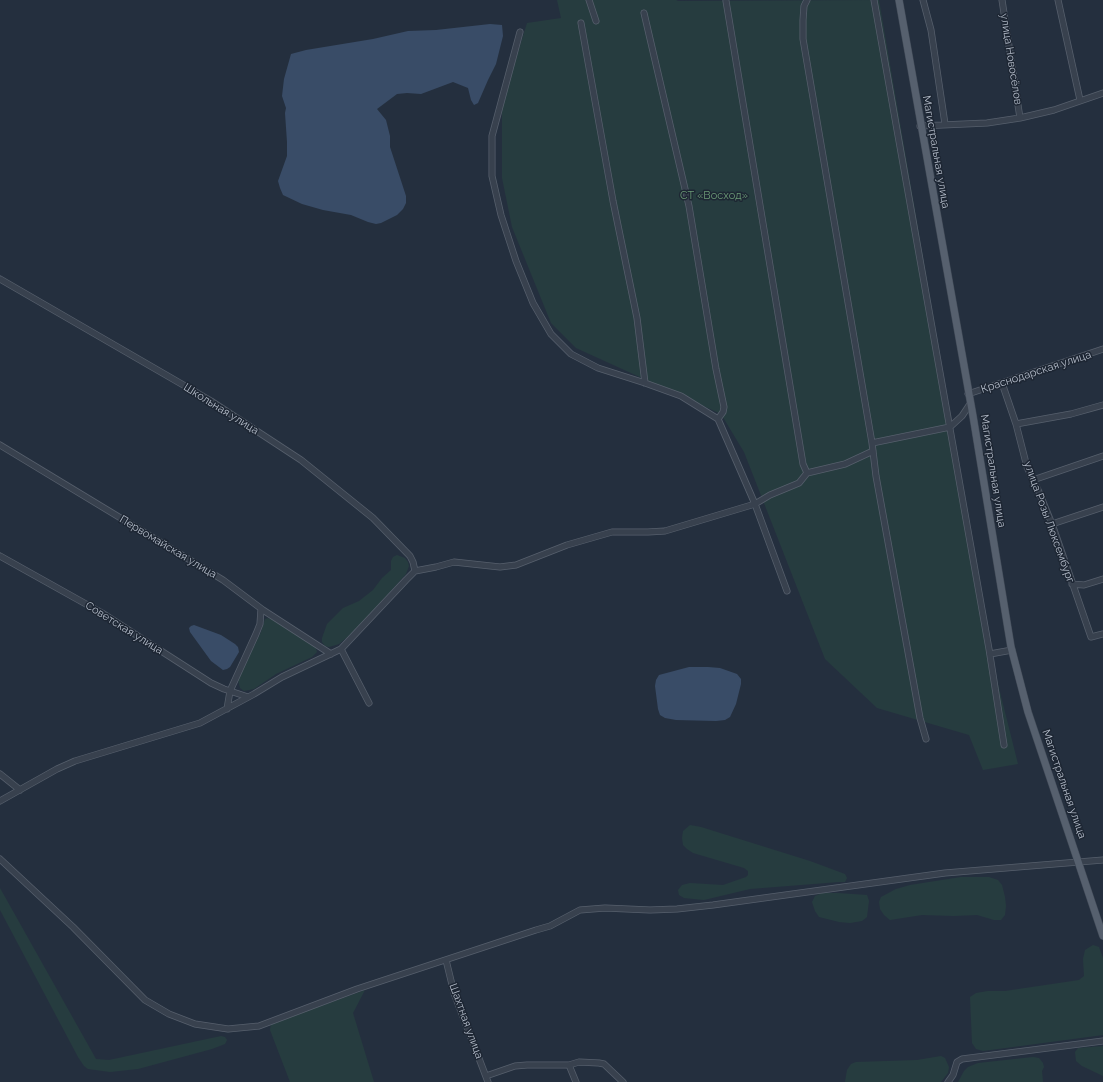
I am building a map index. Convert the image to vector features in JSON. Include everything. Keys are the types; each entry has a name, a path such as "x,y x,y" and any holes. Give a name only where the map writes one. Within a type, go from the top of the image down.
{"main road":[{"name":"Магистральная улица","path":"900,0 920,126 1012,650 1028,712 1103,936"}],"street":[{"path":"589,0 596,21"},
{"path":"806,0 802,20 803,39 872,444 878,492 920,718 926,739"},
{"path":"874,0 990,654 1004,745"},
{"name":"Магистральная улица","path":"923,0 930,30 945,124"},
{"name":"улица Новосёлов","path":"1002,0 1020,118"},
{"path":"1058,0 1080,100"},
{"path":"726,1 803,464 807,473"},
{"path":"644,14 689,206 716,369 724,407 723,412 718,419"},
{"path":"582,23 613,201 637,318 645,383"},
{"path":"520,32 492,136 492,176 516,261 533,303 551,334 571,354 598,368 681,396 718,419 755,504 787,591"},
{"path":"920,126 987,123 1020,118 1054,110 1103,93"},
{"name":"Школьная улица","path":"0,279 211,401 301,460 373,518 410,556 415,571"},
{"name":"Краснодарская улица","path":"968,394 1103,349"},
{"name":"улица Розы Люксембург","path":"1002,383 1016,424 1027,467 1052,524 1091,637 1103,634"},
{"path":"872,444 950,427 962,416 970,404"},
{"path":"1016,424 1071,414 1103,405"},
{"name":"Первомайская улица","path":"0,445 223,580 261,609 332,654"},
{"path":"0,801 57,769 75,761 200,723 282,677 332,654 341,649 415,571 454,562 500,567 516,566 567,545 612,532 665,531 755,504 770,495 799,483 807,473 845,464 873,451"},
{"path":"1033,480 1103,456"},
{"path":"1052,524 1103,507"},
{"name":"Советская улица","path":"0,556 102,613 211,683 248,697"},
{"path":"1072,584 1084,585 1103,579"},
{"path":"227,709 230,691 260,624 261,609"},
{"path":"341,649 369,703"},
{"path":"990,654 1012,650"},
{"path":"0,774 20,790"},
{"path":"0,859 73,927 145,1000 169,1014 195,1024 228,1029 259,1026 357,989 550,926 580,910 591,908 650,910 677,909 945,873 1103,860"},
{"name":"Шахтная улица","path":"446,960 454,992 488,1082"},
{"path":"948,1082 953,1075 957,1062 962,1059 1103,1041"},
{"path":"486,1076 515,1066 569,1064 578,1062 604,1064 623,1082"},
{"path":"569,1064 576,1082"}],"green space":[{"name":"СТ «Восход»","path":"557,0 879,0 992,660 1018,764 983,770 969,735 877,708 825,659 744,452 721,414 576,348 551,323 512,227 502,178 502,104 527,23 561,18"},
{"path":"397,555 405,558 408,562 409,566 406,574 357,629 339,644 329,647 325,646 322,642 322,638 327,624 343,608 359,601 373,590 382,578 391,570 391,561 393,557"},
{"path":"268,618 315,646 317,652 312,657 276,674 254,689 244,691 240,688 238,680 261,632 265,619"},
{"path":"690,825 701,827 810,861 845,874 847,878 845,882 750,889 704,900 684,898 679,895 678,890 682,885 690,883 723,885 748,875 748,871 744,868 693,853 687,849 683,845 682,838 683,831"},
{"path":"961,877 989,877 998,880 1002,885 1006,906 1005,915 1001,920 994,920 977,915 922,915 890,920 880,909 879,902 881,897 896,889 910,885"},
{"path":"0,888 96,1059 109,1060 221,1036 225,1037 227,1040 225,1044 212,1049 138,1069 110,1072 88,1069 78,1057 0,910"},
{"path":"822,893 867,895 869,901 867,917 862,921 850,923 819,917 812,902 815,896"},
{"path":"1093,945 1099,947 1103,958 1103,1035 983,1051 976,1049 972,1043 970,997 976,993 988,991 1005,991 1079,980 1084,976 1083,959 1085,950"},
{"path":"365,990 353,1013 374,1082 290,1082 270,1030 271,1024"},
{"path":"1103,1046 1103,1076 1082,1066 1076,1061 1075,1052 1078,1048"},
{"path":"941,1056 945,1058 949,1067 948,1073 941,1082 845,1082 847,1070 851,1064 856,1062 917,1060"},
{"path":"1033,1057 1039,1058 1043,1063 1043,1082 958,1082 968,1067 978,1063"}],"water":[{"path":"490,24 502,25 503,36 496,64 478,103 474,105 468,88 453,82 421,94 397,94 377,109 386,120 390,136 390,147 406,196 406,203 397,215 376,224 351,215 323,210 302,204 283,195 278,181 287,156 286,108 282,96 284,79 291,54 408,31 436,30"},
{"path":"194,625 221,635 238,647 239,652 230,667 223,670 211,661 190,632 189,628"},
{"path":"689,667 720,668 737,674 741,679 741,684 736,704 730,717 725,720 716,721 676,720 665,718 660,715 655,686 659,675"}]}
